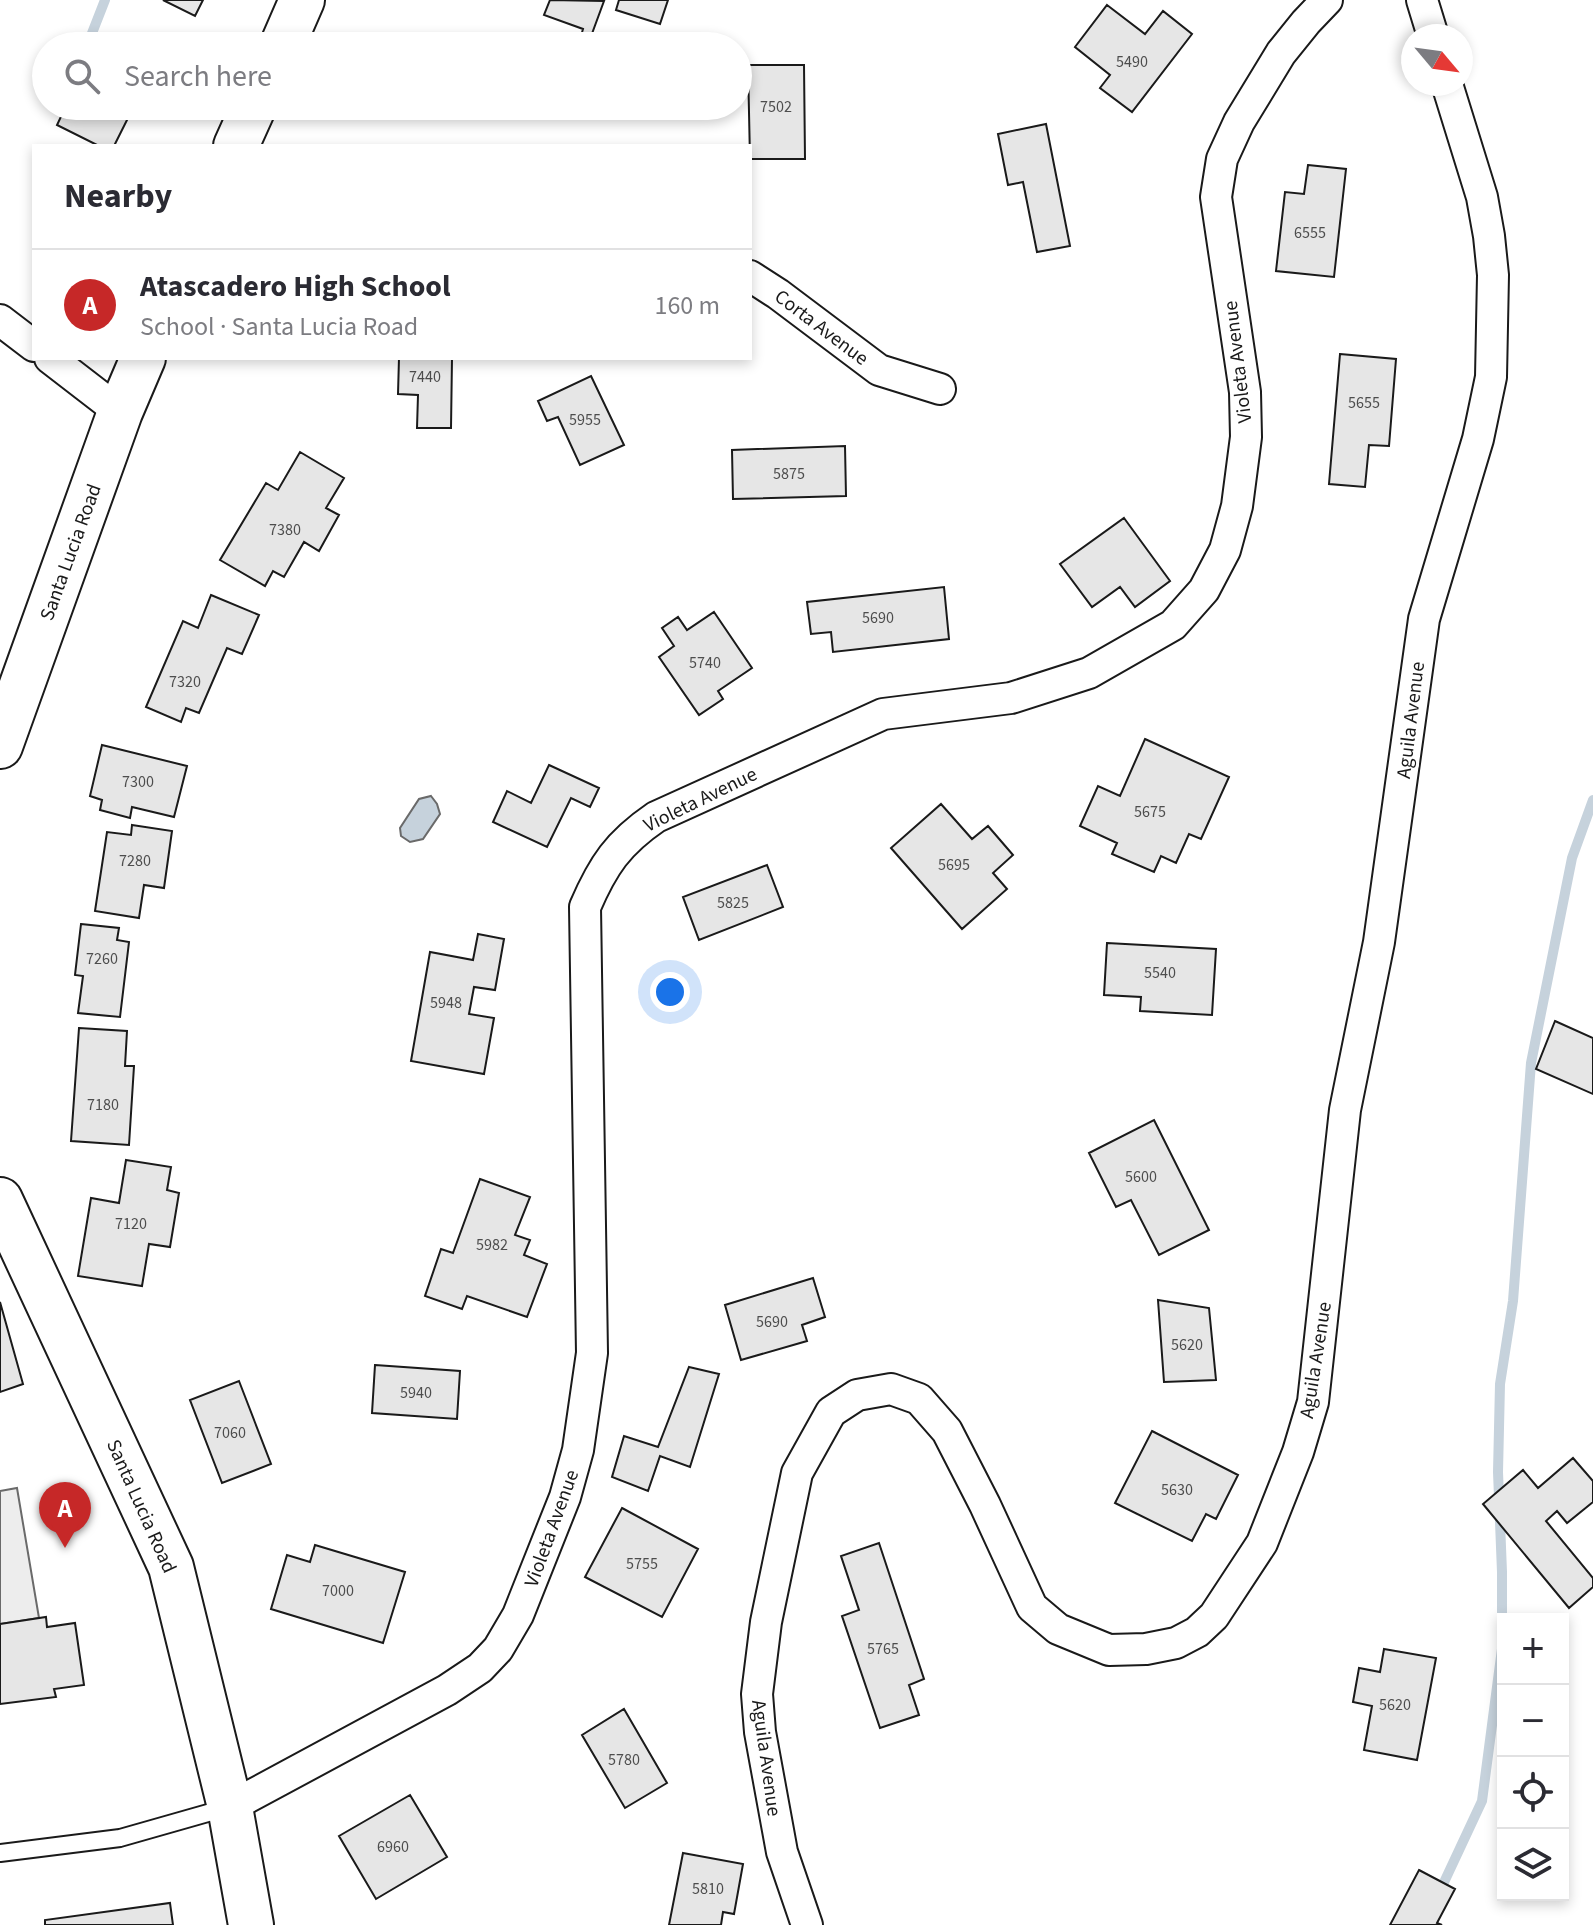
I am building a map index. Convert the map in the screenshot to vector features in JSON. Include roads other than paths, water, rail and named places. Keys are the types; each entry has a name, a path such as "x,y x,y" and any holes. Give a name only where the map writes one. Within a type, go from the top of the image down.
{"street":[{"path":"288,32 302,0"},
{"name":"Violeta Avenue","path":"230,1807 447,1690 480,1668 498,1649 518,1615 565,1497 581,1438 592,1353 585,907 601,871 616,850 634,831 656,817 883,714 1011,698 1089,673 1173,625 1204,590 1225,550 1237,506 1246,437 1245,392 1216,197 1222,159 1239,122 1281,53 1327,0"},
{"path":"1422,0 1429,24"},
{"name":"Aguila Avenue","path":"807,1925 782,1852 760,1732 757,1694 766,1622 797,1473 831,1412 857,1395 891,1389 919,1399 947,1431 1032,1607 1058,1629 1109,1650 1146,1649 1176,1643 1197,1632 1214,1616 1262,1543 1298,1452 1313,1402 1345,1110 1379,942 1424,619 1478,439 1491,377 1493,275 1489,236 1482,197 1451,96"},
{"path":"237,144 248,120"},
{"name":"Corta Avenue","path":"752,277 879,370 940,389"},
{"path":"0,320 32,344"},
{"path":"53,360 120,412"},
{"name":"Santa Lucia Road","path":"0,746 120,412 142,360"},
{"name":"Santa Lucia Road","path":"0,1200 171,1567 230,1807 251,1925"}],"lane":[{"path":"0,1853 120,1838 230,1807"}],"waterway":[{"path":"92,32 105,0"},
{"path":"1439,1893 1482,1801 1502,1649 1498,1472 1500,1384 1513,1301 1531,1063 1572,858 1593,800"}],"place":[{"name":"Atascadero High School","path":"65,1548"}]}
